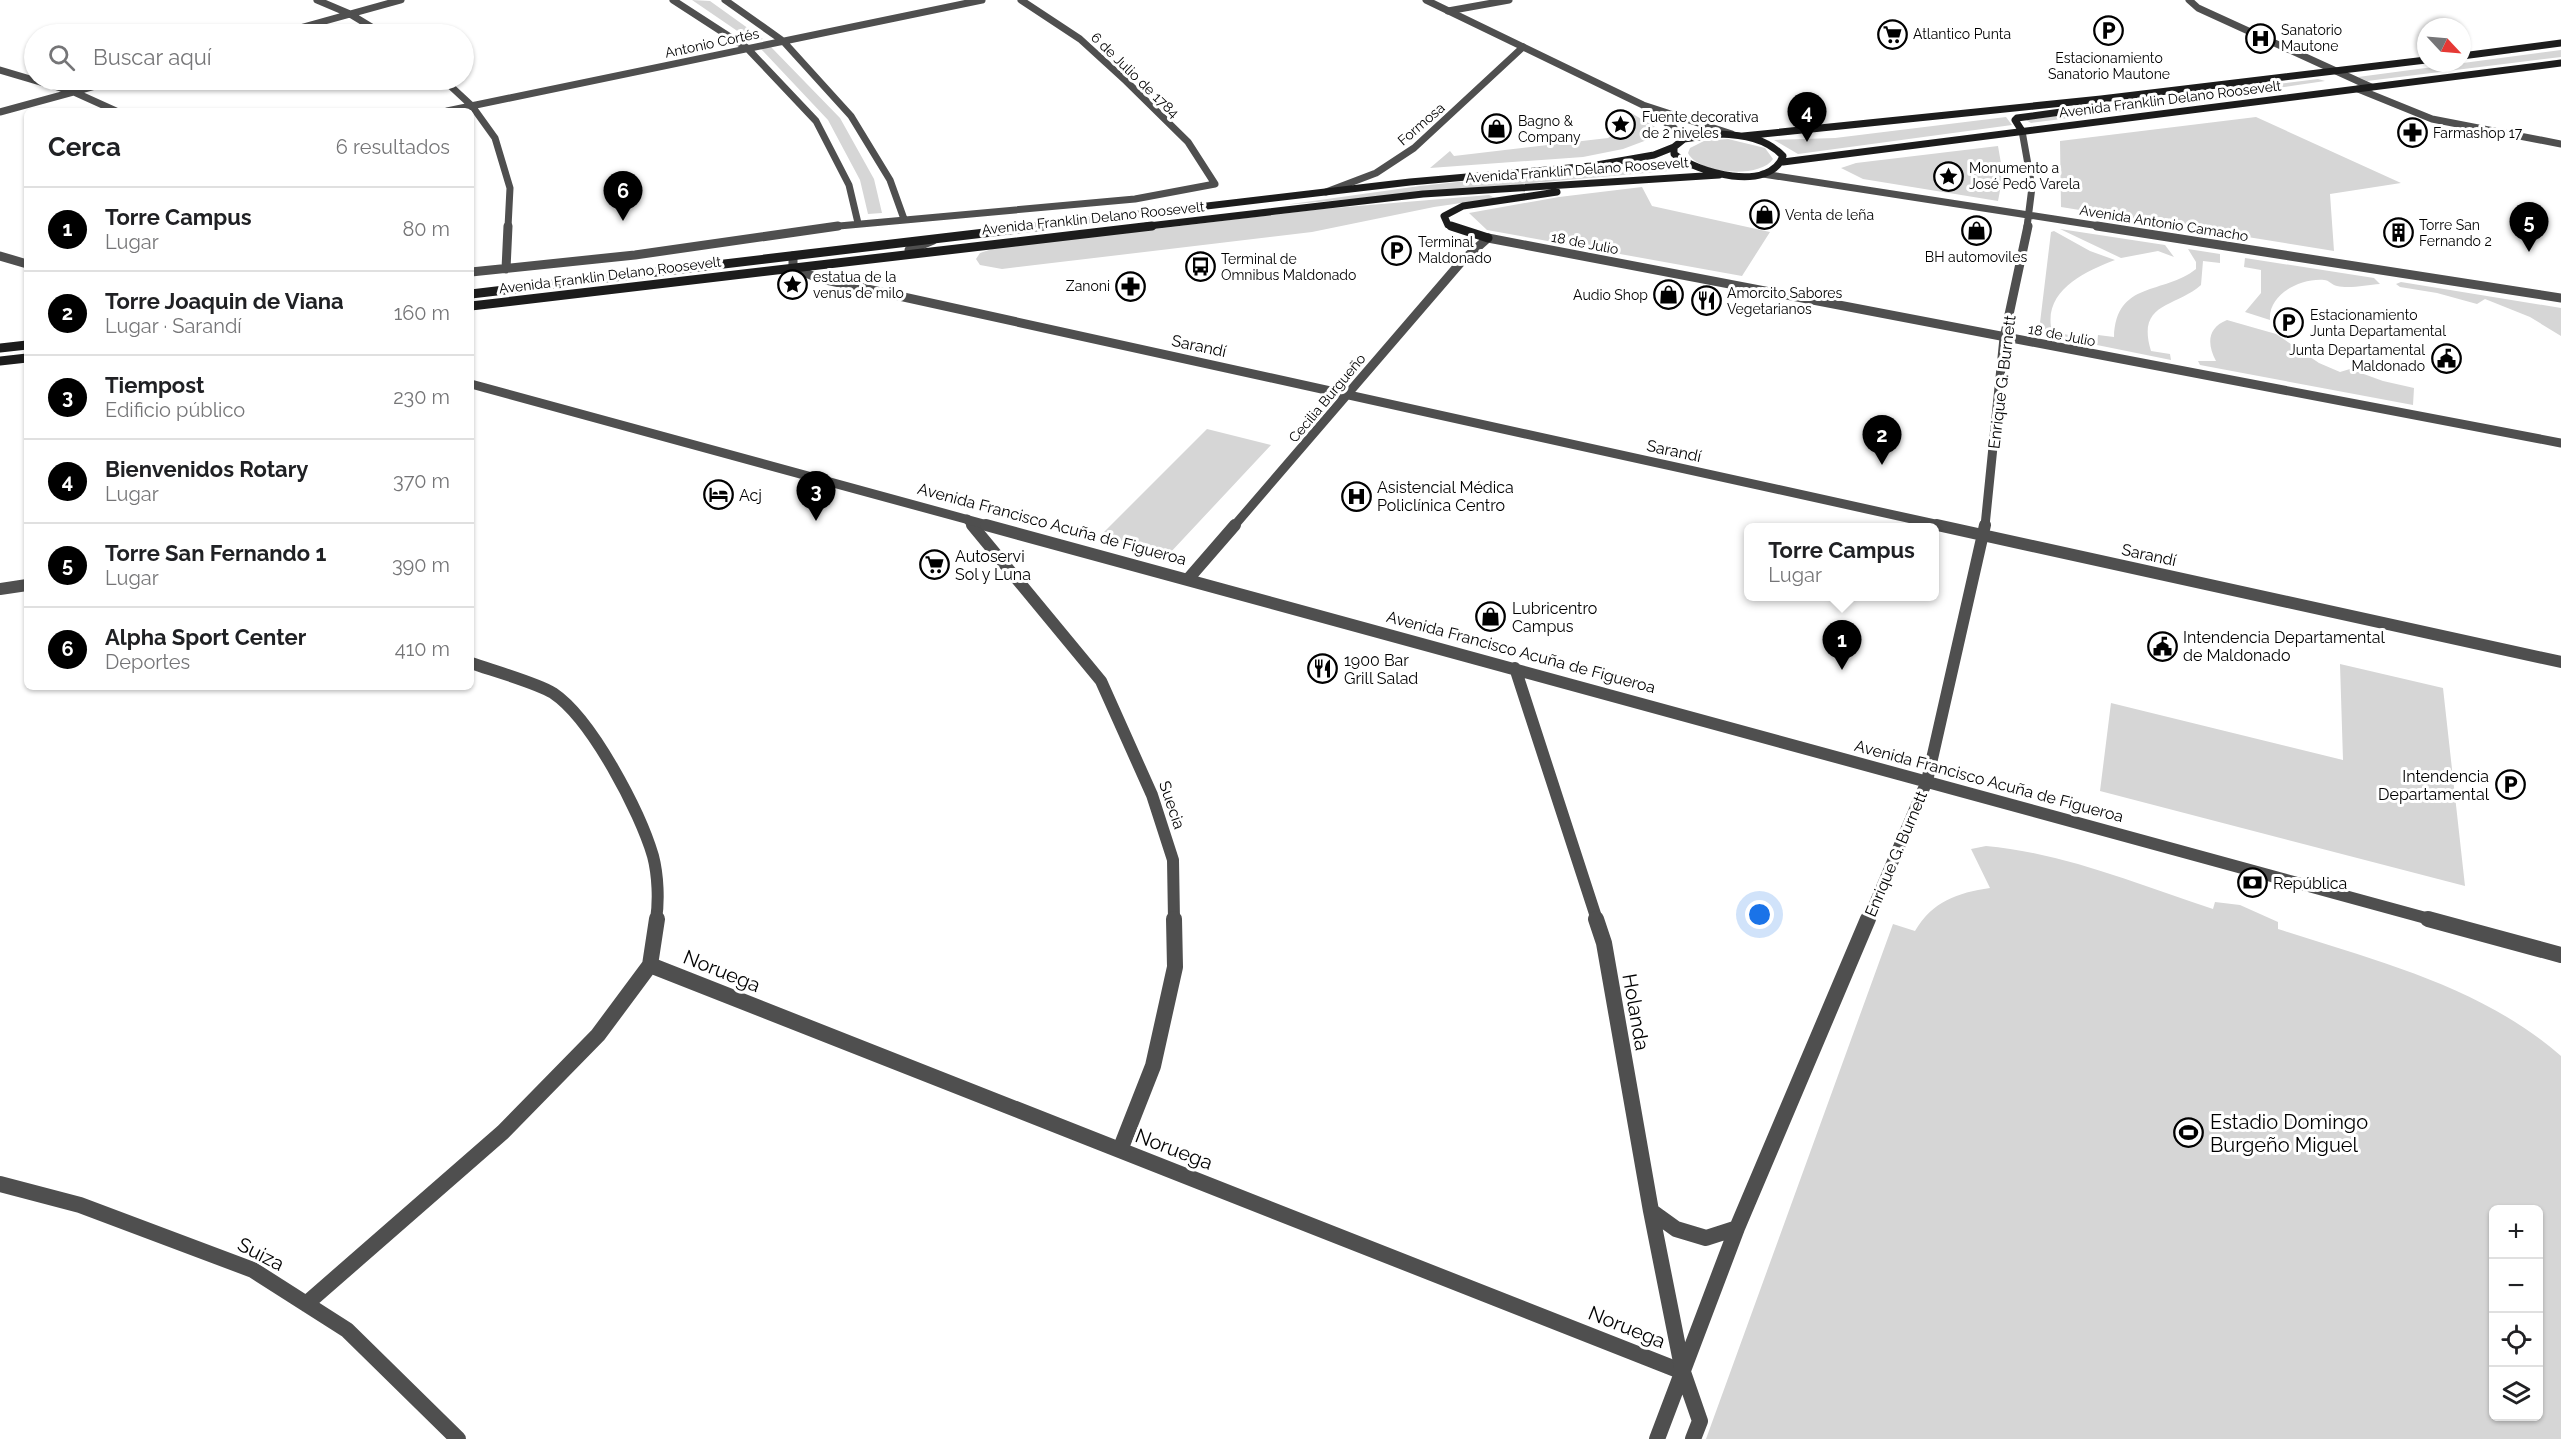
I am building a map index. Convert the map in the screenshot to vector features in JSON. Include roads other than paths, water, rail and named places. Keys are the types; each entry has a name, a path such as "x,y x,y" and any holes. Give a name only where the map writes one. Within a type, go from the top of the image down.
{"main road":[{"path":"2471,55 2561,44"},
{"name":"Avenida Franklin Delano Roosevelt","path":"1743,136 2101,99 2417,61"},
{"name":"Avenida Franklin Delano Roosevelt","path":"1783,162 2561,63"},
{"path":"2022,131 2015,120 2018,118 2090,108 2101,99"},
{"path":"1719,175 1688,166 1678,160 1674,154 1674,147 1684,139 1708,134 1743,136 1778,150 1783,156 1783,162 1773,171 1763,174"},
{"name":"Avenida Franklin Delano Roosevelt","path":"474,294 1319,194 1591,166 1654,155 1674,147"},
{"name":"Avenida Franklin Delano Roosevelt","path":"474,306 911,252 1423,194 1606,181 1763,174"},
{"path":"1488,238 1455,229 1448,225 1444,216 1449,211 1463,206 1582,188 1606,181"},
{"path":"0,348 24,345"},
{"path":"0,361 24,358"}],"street":[{"path":"317,0 366,24"},
{"path":"314,24 401,0"},
{"path":"673,0 747,48 816,121 849,185 858,223"},
{"path":"725,0 783,41 851,116 890,180 904,219"},
{"name":"Antonio Cortés","path":"462,108 982,0"},
{"name":"6 de Julio de 1784","path":"1021,0 1080,39 1126,81 1188,142 1215,184"},
{"path":"1426,0 1642,105 1733,135"},
{"path":"1448,11 1509,0"},
{"path":"2189,0 2198,8 2323,73 2432,119 2561,144"},
{"path":"2243,30 2457,123"},
{"name":"Formosa","path":"1319,194 1376,173 1414,148 1523,46"},
{"path":"0,70 24,77"},
{"path":"67,90 109,108"},
{"path":"0,112 81,90"},
{"path":"455,90 472,106"},
{"path":"1642,105 1674,128 1684,139"},
{"path":"474,109 495,138 510,188 506,269"},
{"name":"Enrique G. Burnett","path":"1657,1439 1737,1228 1927,781 1983,534 2004,338 2030,215 2032,187 2022,131"},
{"name":"Avenida Antonio Camacho","path":"1763,174 2561,298"},
{"name":"Avenida Franklin Delano Roosevelt","path":"474,272 635,255 858,223 1135,199 1215,184"},
{"name":"18 de Julio","path":"1488,238 2561,443"},
{"name":"Cecilia Burgueño","path":"1189,578 1462,261 1488,238"},
{"path":"911,252 909,250 933,240"},
{"path":"0,256 24,263"},
{"path":"792,267 793,256"},
{"name":"Sarandí","path":"792,267 817,278 1933,523"},
{"name":"Avenida Francisco Acuña de Figueroa","path":"474,386 1189,578 2561,955"},
{"name":"Suecia","path":"967,519 1101,681 1152,795 1173,860 1175,967 1153,1066 1120,1150"},
{"name":"Sarandí","path":"1939,524 2561,662"},
{"path":"0,589 24,585"},
{"path":"306,1304 503,1132 598,1035 650,965 658,908 653,857 613,765 582,723 554,693 474,664"},
{"name":"Holanda","path":"1515,668 1604,943 1651,1211 1683,1372"},
{"name":"Noruega","path":"650,965 1683,1372"},
{"name":"Suiza","path":"0,1184 80,1205 253,1270 347,1330 458,1439"},
{"path":"1651,1211 1676,1229 1706,1238 1737,1228"},
{"path":"1683,1372 1700,1421 1693,1439"}],"place":[{"name":"Estacionamiento Sanatorio Mautone","path":"2109,31"},
{"name":"Atlantico Punta","path":"1892,34"},
{"name":"Sanatorio Mautone","path":"2260,38"},
{"name":"Fuente decorativa de 2 niveles","path":"1621,125"},
{"name":"Bagno & Company","path":"1497,129"},
{"name":"Farmashop 17","path":"2412,133"},
{"name":"Bienvenidos Rotary","path":"1807,142"},
{"name":"Monumento a José Pedo Varela","path":"1948,176"},
{"name":"Venta de leña","path":"1764,215"},
{"name":"Alpha Sport Center","path":"623,221"},
{"name":"BH automoviles","path":"1976,230"},
{"name":"Torre San Fernando 2","path":"2398,233"},
{"name":"Terminal Maldonado","path":"1397,250"},
{"name":"Torre San Fernando 1","path":"2529,252"},
{"name":"Terminal de Omnibus Maldonado","path":"1200,267"},
{"name":"estatua de la venus de milo","path":"792,285"},
{"name":"Zanoni","path":"1131,286"},
{"name":"Audio Shop","path":"1669,295"},
{"name":"Amorcito Sabores Vegetarianos","path":"1706,301"},
{"name":"Estacionamiento Junta Departamental","path":"2289,323"},
{"name":"Junta Departamental Maldonado","path":"2446,358"},
{"name":"Torre Joaquin de Viana","path":"1882,465"},
{"name":"Acj","path":"718,495"},
{"name":"Asistencial Médica Policlínica Centro","path":"1356,496"},
{"name":"Tiempost","path":"816,521"},
{"name":"Autoservi Sol y Luna","path":"934,565"},
{"name":"Lubricentro Campus","path":"1491,617"},
{"name":"Intendencia Departamental de Maldonado","path":"2162,646"},
{"name":"1900 Bar Grill Salad","path":"1323,669"},
{"name":"Torre Campus","path":"1842,670"},
{"name":"Intendencia Departamental","path":"2510,785"},
{"name":"República","path":"2252,883"},
{"name":"Estadio Domingo Burgeño Miguel","path":"2189,1133"}]}
